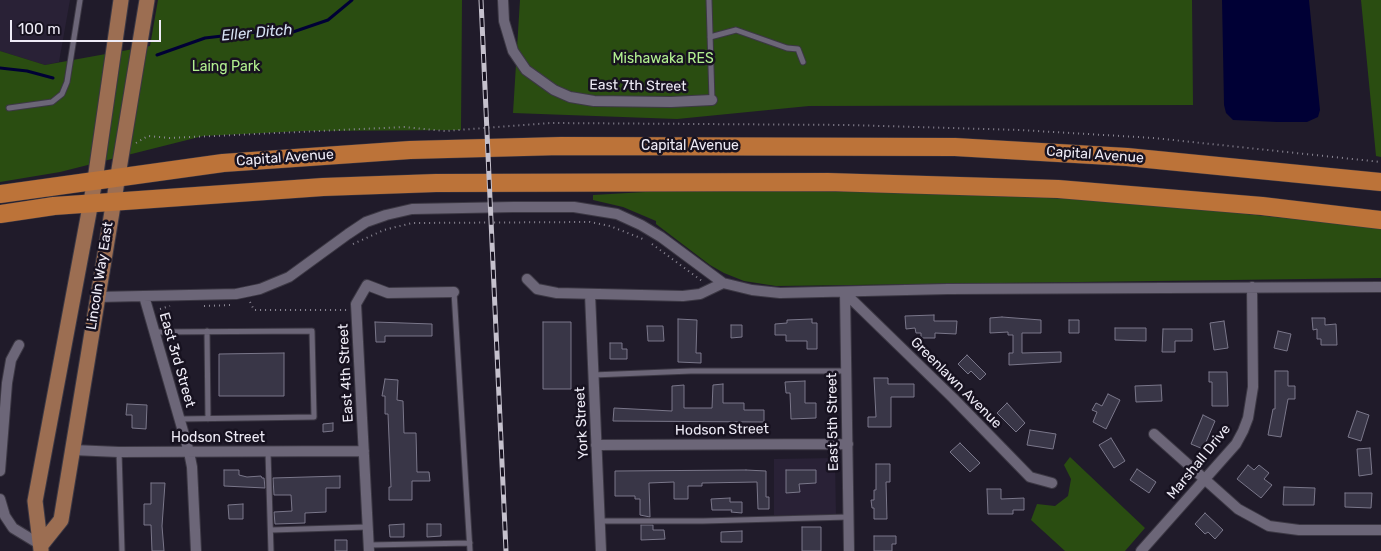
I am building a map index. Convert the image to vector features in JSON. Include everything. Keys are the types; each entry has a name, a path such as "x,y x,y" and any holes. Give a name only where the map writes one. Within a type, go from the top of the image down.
{"highway":[{"name":"Capital Avenue","path":"0,194 223,163 410,150 561,146 954,147 1127,157 1381,182"},
{"path":"0,214 54,206 248,190 398,184 838,183 1058,189 1262,206 1381,220"}],"main road":[{"name":"Lincoln Way East","path":"41,548 35,501 95,180 121,0"},
{"name":"Lincoln Way East","path":"41,548 61,520 116,177 147,0"}],"street":[{"name":"East 7th Street","path":"503,0 504,21 513,51 526,70 554,90 570,97 594,100 671,102 712,100"},
{"path":"97,297 236,294 260,289 288,277 366,222 386,214 412,209 436,208 574,207 617,214 641,224 723,282 752,290 780,293 845,293 948,289 1381,287"},
{"path":"527,279 537,290 590,294 683,296 700,294 713,289 723,282"},
{"name":"East 4th Street","path":"369,548 356,304 367,284 388,293 454,292"},
{"name":"Marshall Drive","path":"1141,551 1236,444 1248,418 1253,387 1252,288"},
{"name":"East 5th Street","path":"845,293 849,551"},
{"name":"Greenlawn Avenue","path":"845,293 953,398 1030,477 1052,483"},
{"name":"York Street","path":"590,294 601,551"},
{"name":"East 3rd Street","path":"144,296 189,452 192,467 196,551"},
{"path":"0,471 7,383 11,360 19,345"},
{"path":"1154,434 1238,509 1269,526 1299,530 1381,530"},
{"name":"Hodson Street","path":"596,445 848,444"},
{"name":"Hodson Street","path":"73,450 119,452 364,451"},
{"path":"0,499 5,516 13,528 41,548"}],"lane":[{"path":"9,108 52,102 62,94 67,82 80,0"},
{"path":"709,0 712,100"},
{"path":"710,37 736,30 742,35 764,39 786,48 798,49 802,62"},
{"path":"454,292 470,551"},
{"path":"207,331 208,418"},
{"path":"155,332 312,331 314,417 180,419"},
{"path":"593,375 691,371 846,371"},
{"path":"268,451 271,551"},
{"path":"119,452 122,551"},
{"path":"600,521 703,522 848,517"},
{"path":"270,530 368,528"},
{"path":"369,548 470,543"}],"path":[{"path":"349,246 364,237 412,223 590,222 610,226 642,238 713,289"},
{"path":"242,303 250,302 254,310 349,310"},
{"path":"160,309 172,305"},
{"path":"199,306 235,305"},
{"path":"272,310 272,315"}],"shaded area":[{"path":"0,0 70,0 59,62 45,65 0,51"},
{"path":"1222,0 1309,0 1320,110 1318,117 1307,122 1277,122 1233,120 1226,113 1224,105"},
{"path":"835,458 836,516 774,515 774,459"}],"green space":[{"name":"Laing Park","path":"158,0 462,0 461,130 304,131 203,136 60,172 0,182 0,51 45,65 150,46"},
{"name":"Mishawaka RES","path":"520,0 1192,0 1193,105 809,106 677,119 513,113"},
{"path":"1361,0 1381,0 1381,157 1376,156"},
{"path":"680,190 899,192 1121,201 1381,228 1381,278 776,286 744,281 724,273 710,265 656,224 656,221 623,207 593,200 593,195"},
{"path":"1070,457 1145,528 1125,551 1065,551 1031,520 1037,504 1055,506 1068,496 1071,479 1064,465"}],"building":[{"path":"934,315 934,321 957,321 956,334 935,333 935,338 921,338 921,333 916,333 915,328 906,329 905,316"},
{"path":"990,318 1041,320 1041,333 1022,333 1022,353 1061,352 1061,362 1009,365 1009,353 1013,353 1013,335 1008,335 1008,332 990,333"},
{"path":"1312,318 1325,318 1325,325 1336,324 1337,345 1321,345 1321,339 1317,339 1317,329 1313,330"},
{"path":"678,319 697,320 696,353 701,353 701,363 678,362"},
{"path":"812,319 812,323 817,323 817,349 807,349 807,341 786,341 786,335 775,335 775,324 787,323 787,320"},
{"path":"1069,320 1079,320 1079,333 1069,333"},
{"path":"1224,321 1228,348 1214,350 1210,323"},
{"path":"375,322 432,324 432,336 385,336 385,342 376,342"},
{"path":"543,322 571,322 571,389 543,389"},
{"path":"731,325 742,325 742,337 731,338"},
{"path":"647,326 663,326 664,341 648,341"},
{"path":"1115,328 1146,328 1146,341 1115,340"},
{"path":"1163,329 1192,329 1192,341 1175,341 1175,352 1162,352"},
{"path":"1278,331 1291,334 1287,351 1274,348"},
{"path":"610,343 622,343 622,349 627,349 627,359 610,359"},
{"path":"284,353 284,396 219,396 219,354"},
{"path":"967,355 986,374 980,380 971,371 968,374 958,364"},
{"path":"1275,371 1288,371 1288,386 1295,386 1295,399 1288,399 1281,437 1268,435 1273,409 1275,409"},
{"path":"1209,372 1227,372 1228,406 1212,406 1212,382 1209,382"},
{"path":"874,378 888,378 888,384 914,384 914,397 891,397 891,427 868,427 868,417 876,417"},
{"path":"385,379 398,380 397,400 403,401 404,433 416,433 417,472 429,472 430,481 412,481 412,500 389,500 389,487 391,487 388,414 385,414 385,396 382,396"},
{"path":"805,381 805,403 816,403 816,418 791,419 790,393 786,393 785,382"},
{"path":"723,384 723,403 744,403 744,410 764,410 764,422 613,421 614,408 672,411 672,386 684,385 684,408 712,408 713,385"},
{"path":"1161,385 1162,401 1136,402 1135,386"},
{"path":"1108,394 1120,400 1106,429 1093,422 1097,412 1092,410 1096,403 1102,406"},
{"path":"1007,403 1025,423 1016,432 997,413"},
{"path":"127,404 147,405 146,429 132,428 132,415 126,415"},
{"path":"1357,411 1369,415 1361,441 1348,437"},
{"path":"1203,415 1215,421 1203,449 1191,444"},
{"path":"333,423 333,431 323,432 323,424"},
{"path":"1030,430 1056,434 1053,449 1027,445"},
{"path":"1111,438 1125,461 1114,468 1099,445"},
{"path":"960,443 980,463 970,472 950,452"},
{"path":"1370,448 1372,474 1359,476 1357,449"},
{"path":"876,464 890,464 890,482 886,482 887,519 874,519 874,508 872,508 871,500 874,500 874,490 876,490"},
{"path":"1248,465 1254,470 1259,465 1269,473 1264,479 1272,485 1261,498 1237,479"},
{"path":"1137,469 1156,482 1149,493 1130,480"},
{"path":"224,470 239,470 239,475 247,477 261,476 264,478 265,488 224,486"},
{"path":"786,470 816,470 816,483 799,484 800,492 786,493"},
{"path":"615,471 766,471 766,497 769,497 769,509 758,509 757,482 702,483 702,486 688,486 688,499 674,499 674,482 649,483 650,517 640,515 640,499 635,499 635,496 615,496"},
{"path":"340,476 340,488 326,488 326,512 305,513 305,523 275,524 274,512 292,511 291,495 274,495 273,478"},
{"path":"151,483 165,483 162,526 164,551 152,551 151,525 144,525 144,504 151,504"},
{"path":"1284,487 1315,488 1314,505 1283,505"},
{"path":"987,489 1001,489 1001,499 1024,498 1024,510 1013,510 1013,514 988,514"},
{"path":"1345,493 1372,493 1371,508 1345,507"},
{"path":"730,498 730,502 742,502 742,513 731,512 732,510 712,510 711,499"},
{"path":"243,504 243,519 229,519 228,505"},
{"path":"1205,513 1223,530 1215,539 1208,532 1205,534 1195,524"},
{"path":"404,524 404,537 390,537 389,525"},
{"path":"427,524 441,524 441,536 427,537"},
{"path":"641,525 653,525 653,530 664,530 665,539 641,540"},
{"path":"802,527 821,527 821,551 802,551"},
{"path":"742,531 742,542 721,542 721,532"},
{"path":"874,536 896,536 896,544 892,544 892,551 874,551"},
{"path":"335,540 347,540 347,551 335,551"}],"waterway":[{"name":"Eller Ditch","path":"157,55 205,38 257,32 293,32 328,20 352,0"},
{"name":"Eller Ditch","path":"0,68 27,71 53,78"}],"railway":[{"path":"481,0 506,551"}]}
